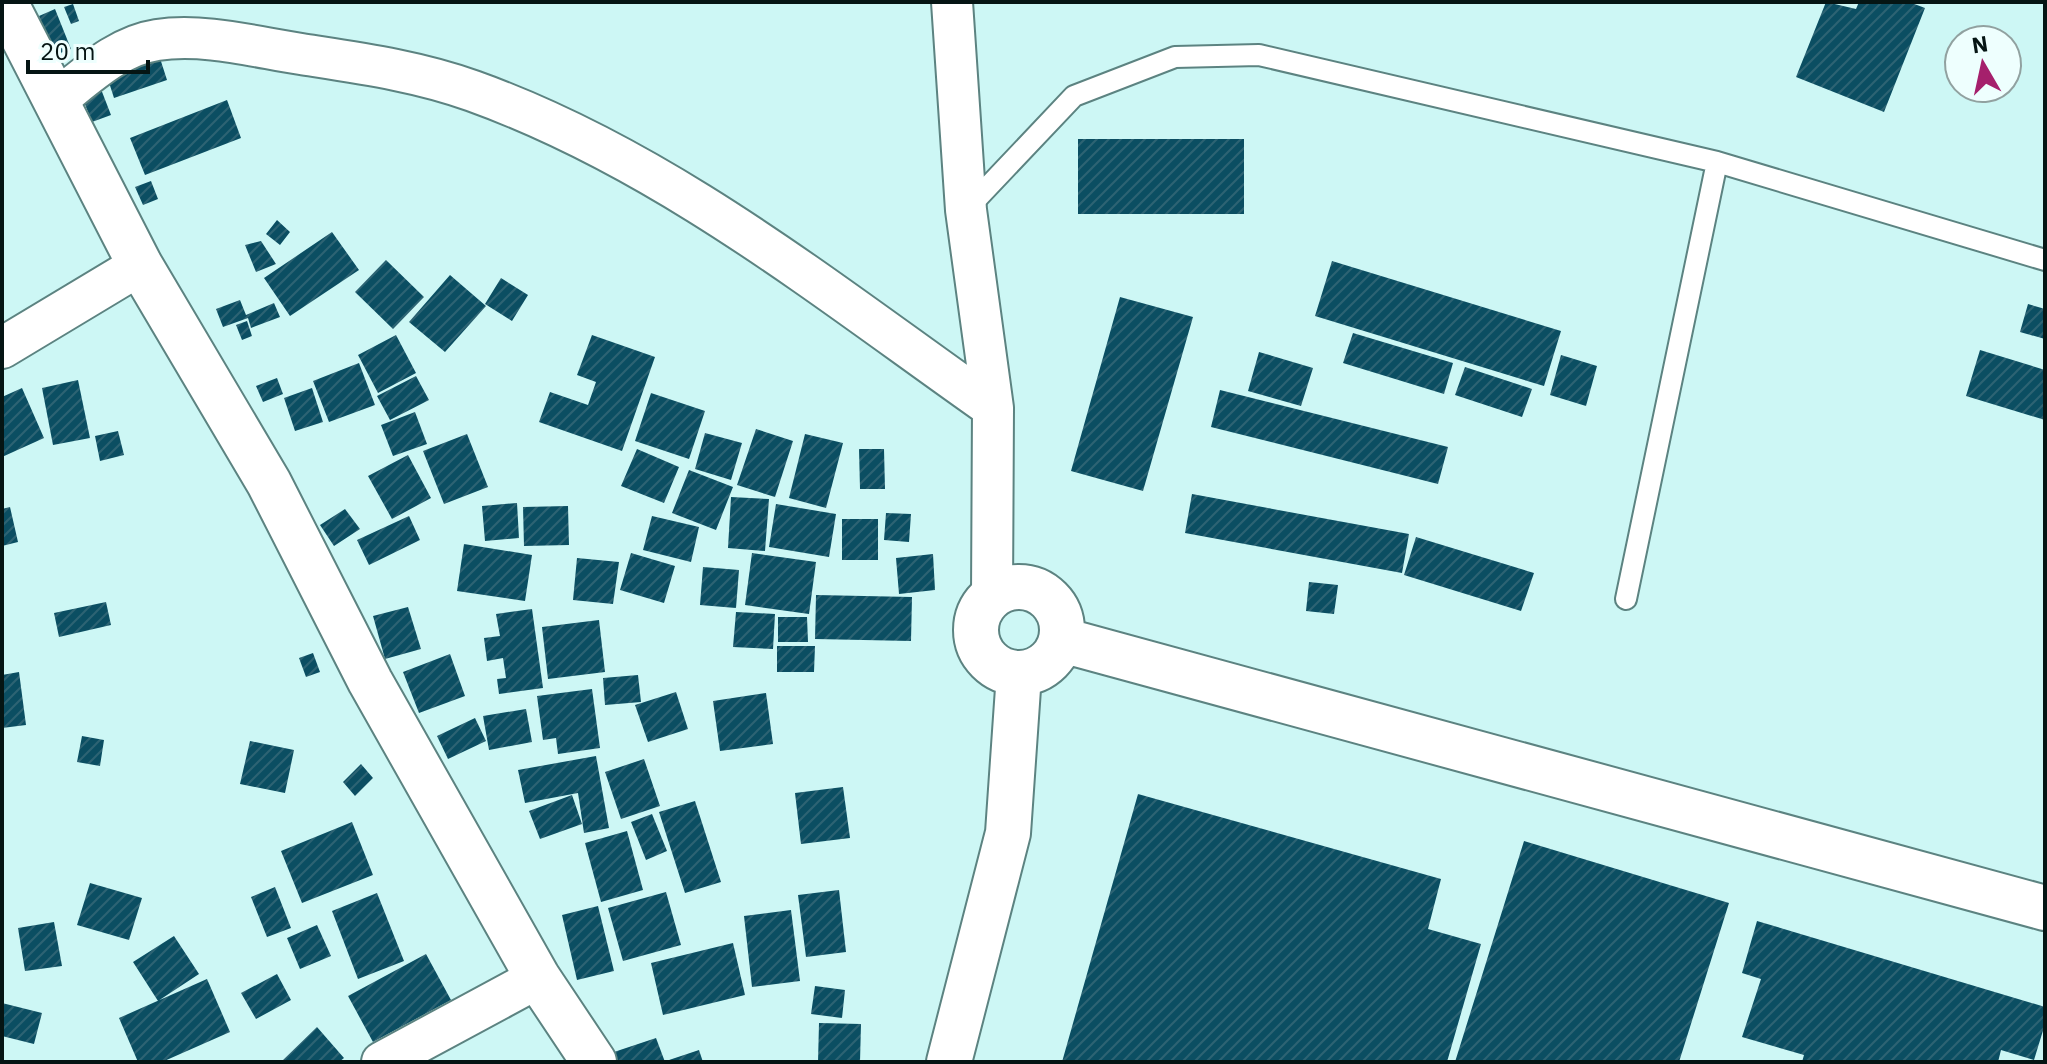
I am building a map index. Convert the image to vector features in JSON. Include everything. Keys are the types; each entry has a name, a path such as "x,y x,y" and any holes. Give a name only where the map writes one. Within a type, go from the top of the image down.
{"street":[{"path":"5,2 140,265 269,483 370,681 538,978 594,1062"},
{"path":"952,2 966,210 993,408 992,596"},
{"path":"55,101 118,53 156,40 198,38 364,64 471,90 620,157 693,200 993,408"},
{"path":"2,348 140,265"},
{"path":"1017,586 1043,593 1060,613 1062,640 1047,664 1019,674 1001,670 987,660 978,645 975,627 980,609 992,596 1017,586"},
{"path":"1062,640 2045,908"},
{"path":"949,1062 1008,833 1019,674"},
{"path":"382,1062 538,978"}],"lane":[{"path":"966,210 1074,96 1175,57 1259,55 1717,162 2045,260"},
{"path":"1626,599 1717,162"}],"building":[{"path":"1826,2 1856,9 1859,2 1909,2 1925,8 1884,112 1796,77"},
{"path":"73,4 79,21 71,24 64,7"},
{"path":"55,9 71,49 55,55 39,16"},
{"path":"158,52 167,80 114,98 105,70"},
{"path":"99,84 111,115 92,122 80,92"},
{"path":"227,100 241,138 145,175 130,138"},
{"path":"1078,139 1244,139 1244,214 1078,214"},
{"path":"151,181 158,199 143,205 135,187"},
{"path":"277,220 290,232 280,245 266,234"},
{"path":"332,232 359,270 290,316 264,278"},
{"path":"261,241 276,264 256,272 245,245"},
{"path":"386,260 424,297 393,329 355,292"},
{"path":"1332,261 1561,331 1544,386 1315,316"},
{"path":"450,275 486,306 445,352 409,322"},
{"path":"501,278 528,295 512,321 485,304"},
{"path":"1120,297 1193,317 1143,491 1071,471"},
{"path":"240,300 246,315 274,303 280,317 251,328 248,318 223,327 216,309"},
{"path":"2028,304 2045,309 2045,339 2020,332"},
{"path":"247,321 252,336 242,340 236,325"},
{"path":"1353,333 1453,363 1444,394 1343,363"},
{"path":"396,335 416,373 378,393 358,355"},
{"path":"592,335 655,357 622,451 539,422 550,392 588,405 596,382 577,375"},
{"path":"1980,350 2045,370 2045,420 1966,396"},
{"path":"1259,352 1313,368 1301,406 1248,391"},
{"path":"1561,355 1597,366 1586,406 1550,395"},
{"path":"359,363 375,405 329,422 313,381"},
{"path":"1465,367 1532,389 1522,417 1455,395"},
{"path":"416,376 429,400 390,420 377,396"},
{"path":"277,378 283,394 263,402 256,386"},
{"path":"78,380 90,438 53,445 42,388"},
{"path":"22,388 44,438 2,457 2,397"},
{"path":"312,388 323,422 295,431 284,398"},
{"path":"1220,390 1448,447 1438,484 1211,427"},
{"path":"651,393 705,411 689,459 635,441"},
{"path":"415,412 427,444 393,456 381,425"},
{"path":"756,429 793,441 775,497 737,485"},
{"path":"118,431 124,455 100,461 95,436"},
{"path":"705,433 742,443 731,480 695,469"},
{"path":"467,434 488,487 444,504 423,451"},
{"path":"805,434 843,443 826,508 789,498"},
{"path":"637,449 679,467 664,503 621,486"},
{"path":"859,449 884,449 885,489 860,489"},
{"path":"408,455 431,498 392,519 368,476"},
{"path":"689,470 733,487 716,530 672,513"},
{"path":"1192,494 1409,534 1402,573 1185,533"},
{"path":"731,497 769,499 765,551 728,548"},
{"path":"517,503 519,538 485,541 482,506"},
{"path":"776,504 836,514 829,557 769,547"},
{"path":"568,506 569,545 524,546 523,507"},
{"path":"10,507 18,542 2,546 2,509"},
{"path":"345,509 360,529 334,546 320,525"},
{"path":"886,513 911,514 909,542 884,540"},
{"path":"409,516 420,540 369,565 357,540"},
{"path":"652,516 699,527 691,562 643,550"},
{"path":"842,519 878,519 878,560 842,560"},
{"path":"1416,537 1534,573 1521,611 1404,575"},
{"path":"464,544 532,555 525,601 457,591"},
{"path":"631,553 675,566 664,603 620,590"},
{"path":"752,553 816,562 809,614 745,605"},
{"path":"933,554 935,590 899,594 896,558"},
{"path":"577,558 619,562 613,604 573,600"},
{"path":"703,567 739,570 736,608 700,605"},
{"path":"1309,582 1338,585 1334,614 1306,611"},
{"path":"816,595 912,597 911,641 815,639"},
{"path":"106,602 111,625 59,637 54,613"},
{"path":"408,607 421,649 385,659 373,616"},
{"path":"532,609 543,688 499,694 497,679 506,678 503,658 487,661 484,638 500,636 496,614"},
{"path":"736,612 775,614 773,649 733,647"},
{"path":"778,617 807,617 808,642 778,642"},
{"path":"599,620 605,672 548,679 542,627"},
{"path":"777,646 815,646 814,672 777,672"},
{"path":"313,653 320,672 306,677 299,658"},
{"path":"450,654 465,696 419,713 403,672"},
{"path":"19,672 26,725 2,728 2,675"},
{"path":"638,675 641,702 605,705 603,678"},
{"path":"592,689 600,748 558,754 556,738 543,740 537,696"},
{"path":"676,692 688,729 648,742 635,705"},
{"path":"766,693 773,744 720,751 713,701"},
{"path":"526,709 532,742 489,750 483,716"},
{"path":"475,718 486,741 448,759 437,736"},
{"path":"82,736 104,740 100,766 77,762"},
{"path":"250,741 294,750 285,793 240,784"},
{"path":"596,756 609,828 584,833 578,793 525,803 518,770"},
{"path":"644,759 660,806 621,819 605,772"},
{"path":"361,764 373,778 355,796 343,782"},
{"path":"843,787 850,838 801,844 795,793"},
{"path":"1138,794 1441,879 1428,929 1481,944 1447,1062 1062,1062"},
{"path":"572,795 582,824 540,839 529,811"},
{"path":"695,801 721,882 685,893 659,812"},
{"path":"652,814 667,851 646,860 631,822"},
{"path":"352,822 373,875 302,903 281,851"},
{"path":"627,831 643,890 601,902 585,843"},
{"path":"1524,841 1729,903 1679,1062 1455,1062"},
{"path":"90,883 142,898 129,940 77,925"},
{"path":"275,887 291,928 267,937 251,897"},
{"path":"839,890 846,952 806,957 798,895"},
{"path":"666,892 681,945 623,961 608,908"},
{"path":"377,893 404,961 358,979 332,911"},
{"path":"598,906 614,971 577,980 562,915"},
{"path":"791,910 800,981 752,987 744,916"},
{"path":"1757,921 2045,1007 2045,1024 2034,1060 2001,1050 1998,1062 1802,1062 1804,1055 1742,1037 1761,979 1742,973"},
{"path":"54,922 62,966 25,971 18,928"},
{"path":"317,925 331,956 300,969 287,938"},
{"path":"174,936 199,974 158,1001 133,962"},
{"path":"733,943 745,995 663,1015 651,963"},
{"path":"426,954 451,1000 373,1042 348,996"},
{"path":"277,974 291,1000 256,1019 241,993"},
{"path":"207,979 230,1032 162,1062 138,1062 119,1018"},
{"path":"815,986 845,990 842,1018 811,1014"},
{"path":"2,1003 42,1013 34,1044 2,1036"},
{"path":"819,1023 861,1024 860,1062 818,1062"},
{"path":"317,1027 344,1058 339,1062 281,1062"},
{"path":"656,1038 665,1062 618,1062 614,1052"},
{"path":"699,1050 703,1062 666,1062 666,1061"}]}
